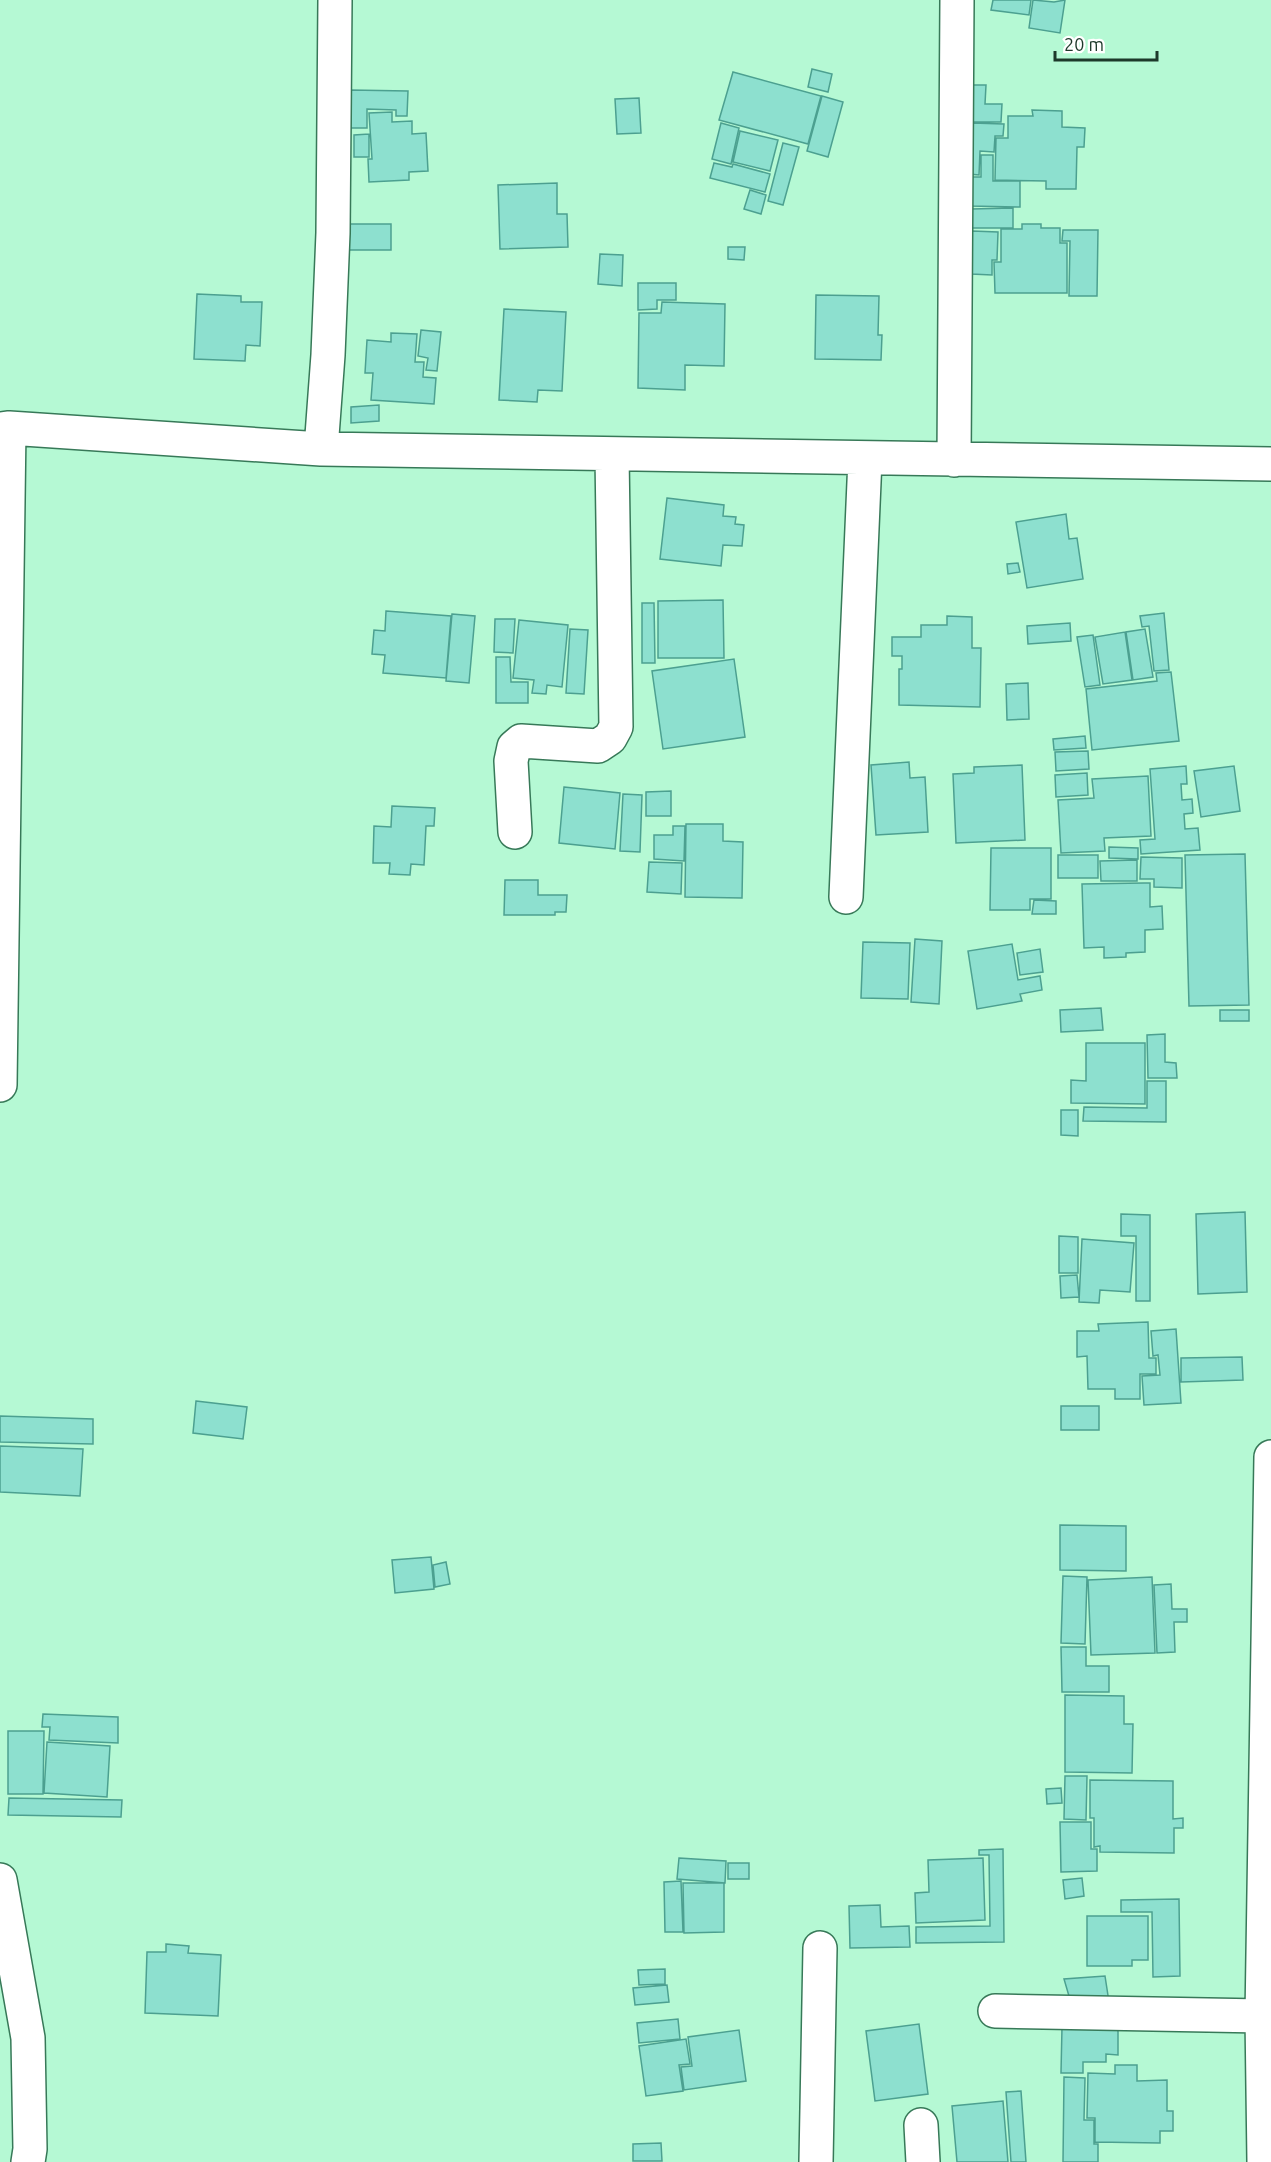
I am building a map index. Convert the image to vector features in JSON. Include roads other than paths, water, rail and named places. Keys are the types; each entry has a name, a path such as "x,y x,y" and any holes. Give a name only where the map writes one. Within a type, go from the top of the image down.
{"street":[{"path":"321,449 333,233 335,0"},
{"path":"954,460 957,0"},
{"path":"0,1085 5,428 321,449 1271,464"},
{"path":"516,832 511,761 514,747 521,741 598,746 610,738 616,727 612,455"},
{"path":"846,897 865,459"},
{"path":"1264,2162 1262,2016 1271,1456"},
{"path":"0,1880 28,2038 30,2149 28,2162"},
{"path":"816,2162 820,1948"},
{"path":"995,2012 1262,2016"},
{"path":"921,2125 923,2162"}]}
